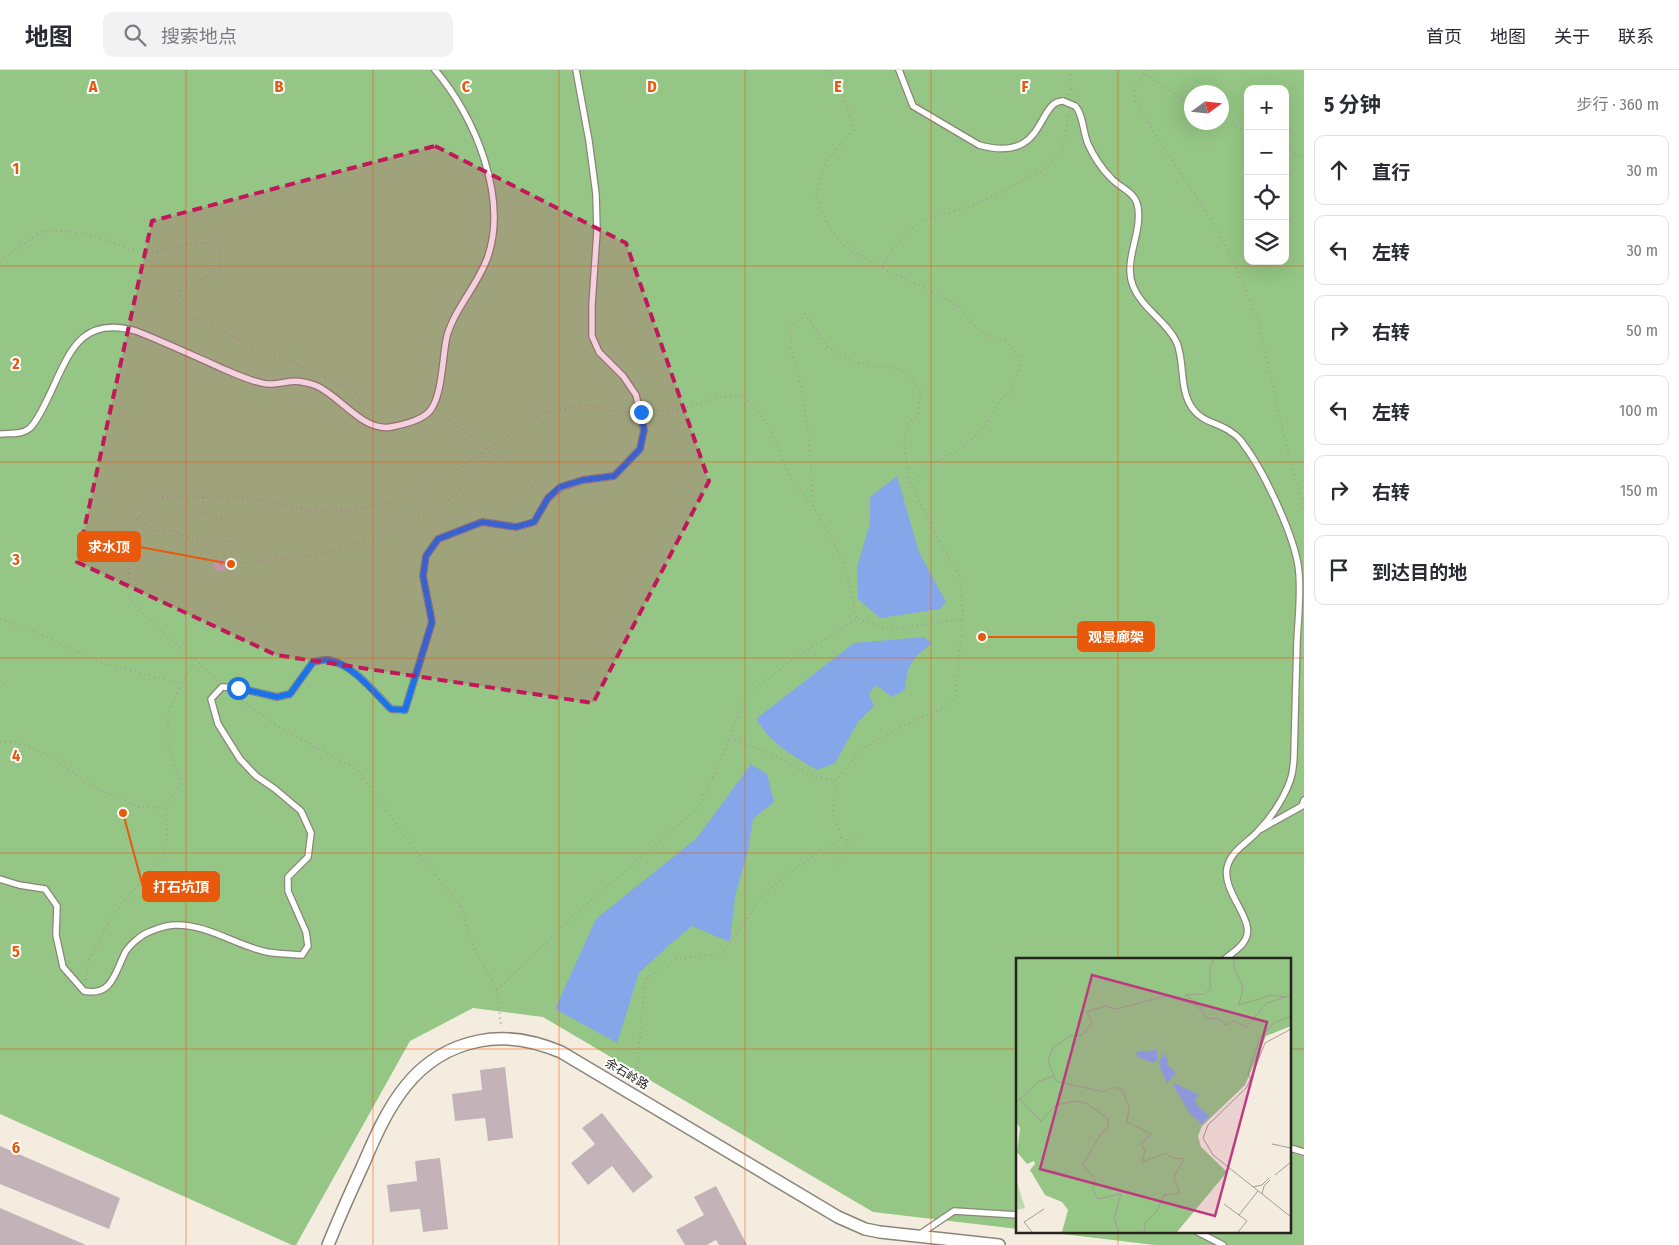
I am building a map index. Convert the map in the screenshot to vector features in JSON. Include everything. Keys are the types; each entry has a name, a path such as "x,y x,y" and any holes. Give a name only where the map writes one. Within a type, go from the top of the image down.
{"street":[{"name":"余石岭路","path":"328,1245 386,1114 416,1074 442,1054 456,1047 487,1040 517,1039 561,1052 838,1217 865,1228 999,1245"}],"lane":[{"path":"0,434 22,432 29,428 44,405 76,344 89,332 106,326 124,327 136,331 229,372 263,384 273,385 296,382 315,385 368,423 382,427 391,427 429,413 434,406 439,388 450,326 481,273 492,246 494,232 492,195 477,138 462,107 435,70"},
{"path":"0,879 19,885 45,889 56,906 56,935 63,967 84,992 93,993 104,990 115,976 127,949 147,932 174,925 205,929 227,939 267,952 302,955 308,946 306,932 288,891 288,877 308,857 311,833 301,811 256,776 240,759 218,724 211,699 222,687 238,688 277,697 290,694 313,662 328,660 361,678 391,709 405,710 432,622 423,576 426,556 438,539 482,522 516,527 534,522 548,498 560,487 583,480 614,476 640,449 644,430 636,395 623,376 598,352 592,336 597,231 596,194 589,141 576,70"},
{"path":"899,70 913,106 979,145 991,148 1013,148 1023,144 1042,122 1052,104 1066,100 1080,114 1087,144 1098,163 1112,179 1130,193 1137,204 1139,215 1130,263 1133,286 1144,305 1166,328 1176,342 1182,363 1187,398 1192,408 1198,415 1231,431 1245,446 1262,474 1288,531 1298,566 1299,605 1292,774 1287,790 1259,830"},
{"path":"1226,958 1242,944 1248,932 1247,924 1228,886 1227,868 1237,849 1259,830 1302,806 1304,800"},
{"path":"918,1236 954,1211 1016,1215"},
{"path":"1198,1232 1223,1245"}],"path":[{"path":"829,70 844,94 853,130 826,161 816,194 830,229 842,244 960,307 970,321 986,335 1005,341 1018,355 1021,367 1012,388 999,402 988,423 964,446 924,470 910,482"},
{"path":"1066,100 1071,70"},
{"path":"1147,70 1134,87 1135,99 1158,140 1216,228 1235,264 1258,320 1289,457 1304,510"},
{"path":"1145,74 1184,101"},
{"path":"882,267 892,250 908,232 922,221 974,205 1042,171 1060,153 1072,107"},
{"path":"1229,124 1244,130"},
{"path":"1289,150 1304,157"},
{"path":"0,261 41,232 63,231 85,234 143,254 194,242 209,243 221,253 219,269 204,278 185,284 176,300 194,318 273,355 311,370 352,391 391,427"},
{"path":"813,506 808,432 802,389 790,338 790,328 805,314 828,348 856,362 894,368 904,372 921,389 918,414 907,425 904,445 910,482 960,577 963,619 955,697 949,705 902,726 862,749 836,780 833,816 842,837 849,842"},
{"path":"434,406 548,498"},
{"path":"221,565 324,554 384,535 445,505 467,482 487,450"},
{"path":"204,497 203,513 221,519 231,534 221,565"},
{"path":"138,518 156,531 173,530 184,536 202,540 221,565"},
{"path":"844,562 857,619"},
{"path":"0,619 36,632 97,661 180,684"},
{"path":"496,990 582,908 696,810 720,763 739,711 754,689 792,660 857,619 892,629 963,619"},
{"path":"84,992 90,960 114,914 164,854 167,838 166,808 182,784 168,745 168,714 180,684 197,661"},
{"path":"0,680 4,683 0,685"},
{"path":"729,738 774,754 810,776 836,780"},
{"path":"0,742 16,742 50,756 88,784 140,807 166,808"},
{"path":"636,1095 645,980 676,959 722,953 762,896 779,881 842,837"},
{"path":"837,866 849,842 861,837"}],"highlighted area":[{"path":"435,146 626,243 709,481 593,703 276,655 77,562 152,221"}],"green space":[{"path":"0,70 1304,70 1304,1245 1155,1245 1045,1232 1292,1232 1292,958 1016,958 1016,1229 873,1212 543,1017 473,1008 410,1041 296,1245 292,1245 0,1114"}],"water":[{"path":"897,476 919,552 946,602 940,609 880,618 858,599 857,567 870,523 870,497"},
{"path":"924,637 932,643 915,658 909,667 905,690 892,697 876,685 869,694 874,706 858,722 835,763 817,770 776,743 756,719 854,643"},
{"path":"751,764 767,774 774,802 753,819 748,851 735,896 730,942 692,926 667,947 639,973 617,1043 555,1009 596,919 697,838"}],"building":[{"path":"219,559 225,561 227,567 222,572 215,570 214,563"},
{"path":"505,1067 513,1138 488,1141 485,1118 455,1121 452,1094 482,1090 480,1070"},
{"path":"602,1113 653,1177 633,1193 612,1166 588,1185 571,1163 595,1144 582,1128"},
{"path":"0,1146 120,1198 109,1229 0,1184"},
{"path":"440,1158 448,1229 423,1232 420,1209 390,1212 387,1185 417,1181 415,1161"},
{"path":"716,1186 747,1245 719,1245 716,1240 707,1245 685,1245 676,1230 704,1215 694,1197"},
{"path":"0,1208 86,1245 0,1245"}],"place":[{"name":"求水顶","path":"231,564"},
{"name":"观景廊架","path":"982,637"},
{"name":"打石坑頂","path":"123,813"}],"route":[{"path":"238,688 277,697 290,694 313,662 328,660 361,678 391,709 405,710 432,622 423,576 426,556 438,539 482,522 516,527 534,522 548,498 560,487 583,480 614,476 640,449 644,430 641,412"}]}
